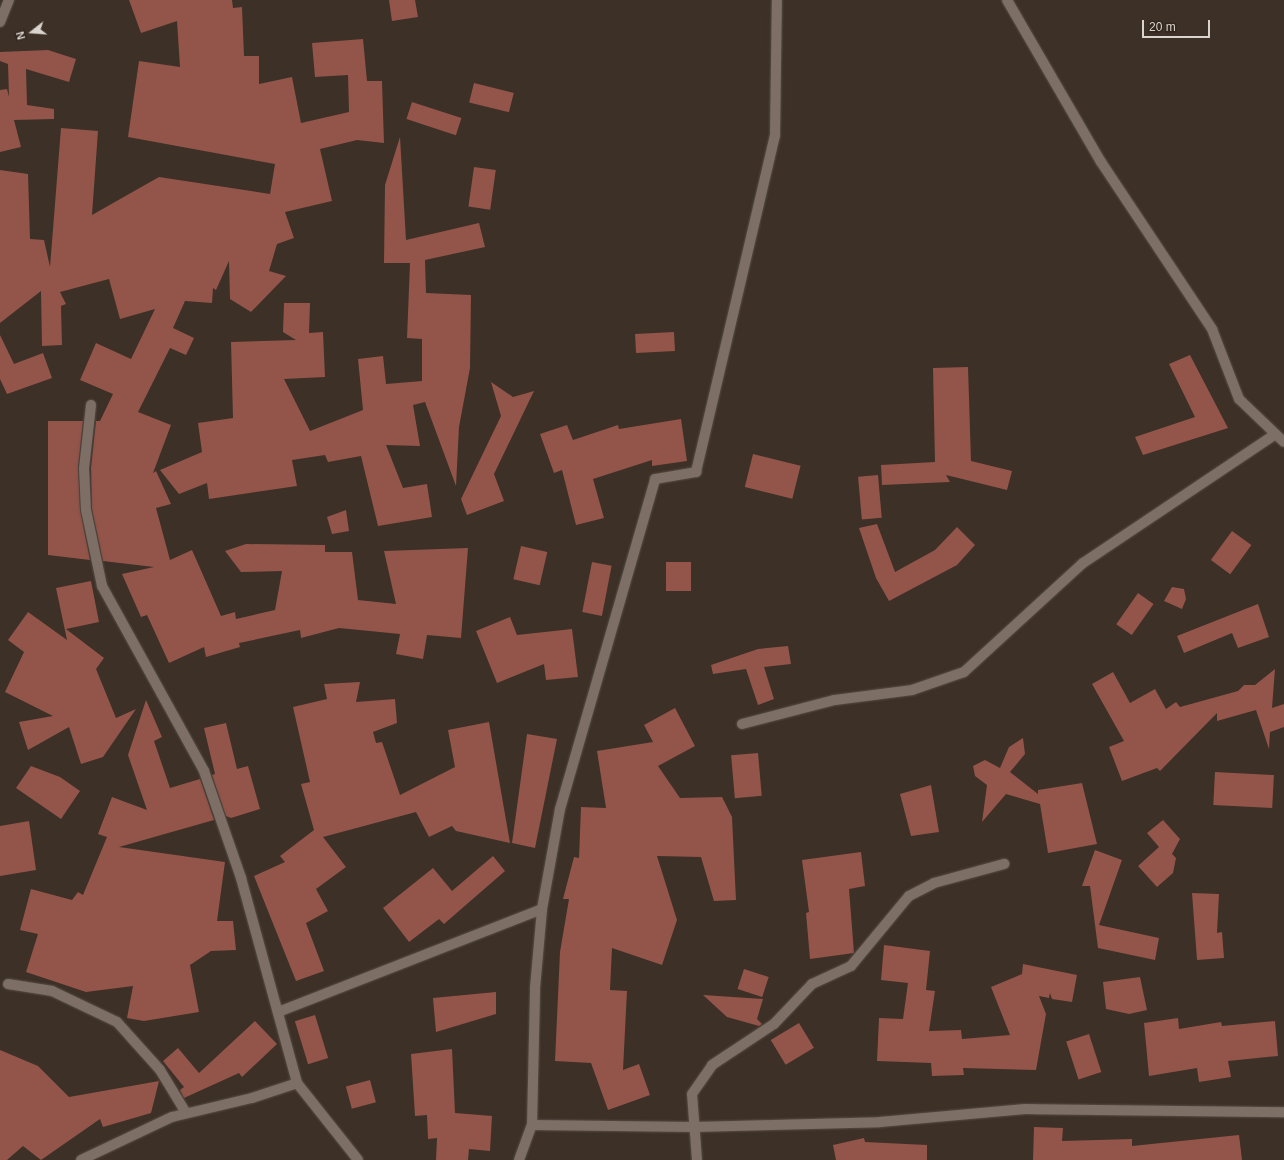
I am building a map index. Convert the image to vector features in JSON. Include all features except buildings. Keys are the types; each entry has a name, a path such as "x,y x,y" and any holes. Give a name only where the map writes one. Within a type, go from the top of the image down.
{"street":[{"path":"0,22 9,0"},
{"path":"519,1160 532,1125 535,988 542,909 560,809 655,479 696,472 774,136 777,0"},
{"path":"1007,0 1101,162 1212,329 1239,398 1274,435 1284,442"},
{"path":"91,405 84,468 86,510 102,586 204,771 241,878 297,1083 358,1160"},
{"path":"742,724 835,700 912,690 964,672 1083,563 1274,435"},
{"path":"697,1160 692,1094 712,1065 774,1024 812,984 851,966 909,896 934,883 1004,864"},
{"path":"278,1012 542,909"},
{"path":"8,984 52,991 117,1022 160,1070 186,1113"},
{"path":"81,1160 100,1148 186,1113 252,1098 297,1083"},
{"path":"532,1125 694,1127 880,1122 1025,1108 1284,1112"}]}
